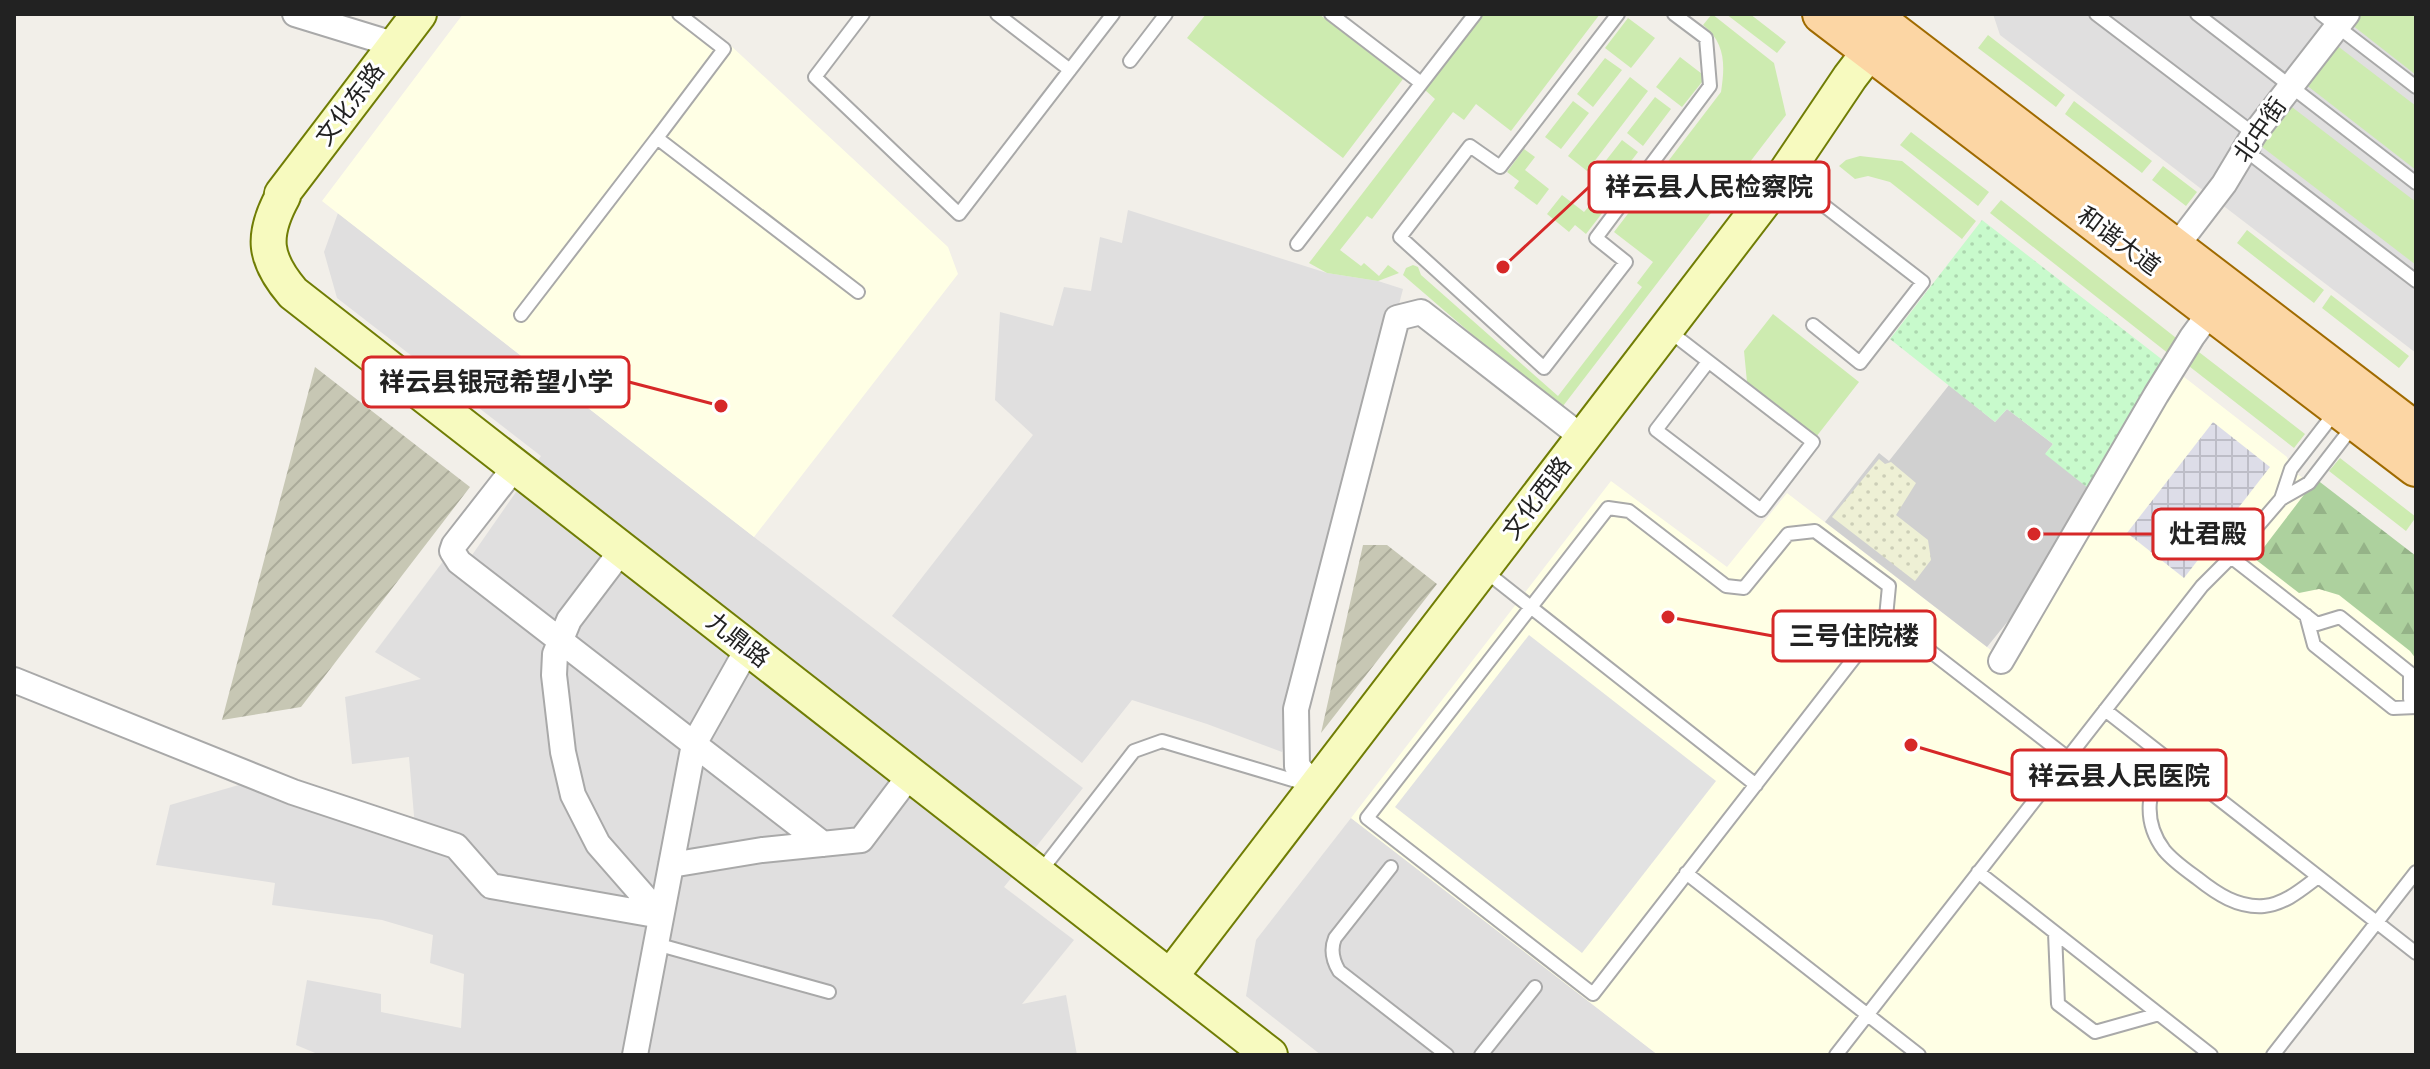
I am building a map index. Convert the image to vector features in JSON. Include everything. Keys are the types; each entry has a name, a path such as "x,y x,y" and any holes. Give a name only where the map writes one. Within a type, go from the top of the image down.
{"main road":[{"name":"和谐大道","path":"1822,14 1881,27 2416,432"},
{"name":"和谐大道","path":"1881,27 2211,311 2416,467"}],"street":[{"path":"295,14 396,45"},
{"name":"文化东路","path":"282,194 419,14"},
{"name":"北中街","path":"2175,248 2224,184 2254,134 2291,87 2335,18"},
{"name":"文化西路","path":"1170,977 1784,175 1881,27"},
{"name":"九鼎路","path":"282,194 268,232 269,254 276,272 293,293 1170,977 1261,1052"},
{"path":"2001,661 2156,395 2211,311"},
{"path":"1316,786 1297,766 1296,709 1397,318 1421,312 1583,438"},
{"path":"515,467 454,545 452,551 459,562 823,844"},
{"path":"622,550 575,610 555,654 554,675 563,752 573,795 598,844 661,916"},
{"path":"635,1055 694,744 748,648"},
{"path":"14,680 293,792 456,846 491,886 661,916"},
{"path":"671,865 762,850 861,840 910,775"}],"lane":[{"path":"521,315 724,49 679,14"},
{"path":"863,14 815,77 959,214 1113,14"},
{"path":"997,14 1070,70"},
{"path":"1130,61 1166,14"},
{"path":"1331,14 1421,83"},
{"path":"1297,244 1475,14"},
{"path":"1618,14 1500,167 1470,146 1400,237 1544,368 1626,262 1596,238 1710,86 1706,38 1682,17"},
{"path":"2096,14 2254,134 2253,156 2416,281"},
{"path":"2197,14 2416,183"},
{"path":"2335,18 2416,87"},
{"path":"657,138 858,292"},
{"path":"1784,175 1923,282 1860,363 1813,325"},
{"path":"1666,329 1813,442 1761,510 1656,430 1708,362"},
{"path":"2281,499 2291,469 2347,415"},
{"path":"1836,1055 2202,586 2281,499 2309,483 2347,415"},
{"path":"1608,508 1629,511 1726,586 1744,588 1788,534 1815,531 1889,586 1886,617 1593,994 1367,818 1608,508"},
{"path":"2231,557 2317,624 2340,617 2410,673 2410,699 2416,705"},
{"path":"1482,569 1756,785"},
{"path":"2306,615 2314,645 2393,708 2416,705"},
{"path":"1886,617 2068,758"},
{"path":"2105,710 2416,953"},
{"path":"1038,874 1134,751 1162,741 1316,786"},
{"path":"2167,759 2152,783 2149,800 2154,831 2166,853 2211,890 2237,903 2264,906 2295,895 2318,877"},
{"path":"1391,867 1335,938 1332,945 1335,964 1339,971 1447,1055"},
{"path":"1978,872 2211,1055"},
{"path":"2273,1055 2416,872"},
{"path":"1686,873 1919,1055"},
{"path":"2055,933 2058,1004 2095,1032 2159,1014"},
{"path":"656,944 829,992"},
{"path":"1481,1055 1535,987"}],"shaded area":[{"path":"463,14 691,14 729,44 948,247 958,274 754,537 322,201"},
{"path":"1993,14 2416,14 2416,353 2000,35"},
{"path":"1128,210 1327,273 1378,281 1403,289 1282,752 1132,700 1082,763 892,616 1033,435 995,400 1000,312 1053,326 1064,287 1091,291 1100,237 1122,243"},
{"path":"338,213 1083,788 1004,887 1074,940 1022,1004 1066,995 1077,1055 320,1055 296,1045 307,980 381,994 381,1012 461,1028 464,974 430,963 433,935 382,920 272,905 275,883 156,865 170,805 249,782 416,839 409,757 352,764 345,697 421,679 375,652 444,560 461,571 541,456 337,298 324,252"},
{"path":"315,367 470,487 301,707 222,720"},
{"path":"2179,373 2287,457 2291,469 2309,483 2416,556 2416,879 2278,1055 1658,1055 1351,818 1611,481 1727,567 1787,493 1996,654 1994,664 2006,673"},
{"path":"1949,385 1995,422 2007,409 2053,444 2046,453 2093,492 2038,573 2030,594 1987,647 1825,522 1879,453 1889,461"},
{"path":"2213,422 2270,467 2184,578 2127,533"},
{"path":"1879,459 1885,464 1891,462 1916,483 1896,515 1928,540 1931,560 1915,581 1832,517"},
{"path":"1363,545 1387,545 1437,584 1321,733"},
{"path":"1529,635 1716,781 1582,953 1395,807"},
{"path":"1351,818 1658,1055 1321,1055 1246,996 1256,940"}],"green space":[{"path":"1206,14 1319,14 1403,79 1343,158 1187,38"},
{"path":"1482,14 1600,14 1511,131 1476,104 1464,120 1453,112 1372,219 1367,216 1340,250 1361,266 1364,263 1379,276 1388,265 1399,273 1378,281 1327,273 1309,263 1435,99 1425,90"},
{"path":"1712,14 1774,63 1786,115 1560,410 1403,275 1406,268 1413,265 1418,267 1421,275 1558,396 1642,287 1637,283 1653,262 1614,232 1721,92 1723,73 1720,47 1703,25"},
{"path":"1726,14 1750,14 1786,42 1777,53"},
{"path":"2352,14 2416,14 2416,75 2347,21"},
{"path":"1628,18 1655,38 1631,68 1605,48"},
{"path":"1988,35 2065,95 2056,107 1978,48"},
{"path":"2335,44 2416,106 2416,170 2305,84"},
{"path":"1680,57 1706,77 1682,107 1656,87"},
{"path":"1605,58 1622,70 1593,107 1577,94"},
{"path":"1630,77 1648,91 1587,171 1568,156"},
{"path":"1655,97 1671,109 1643,146 1627,133"},
{"path":"1573,101 1589,113 1561,149 1545,137"},
{"path":"2074,101 2152,161 2142,173 2065,114"},
{"path":"2288,104 2416,202 2416,265 2257,143"},
{"path":"1911,132 1989,192 1978,206 1900,145"},
{"path":"1622,140 1638,152 1610,189 1593,177"},
{"path":"1524,149 1535,157 1525,170 1549,189 1537,205 1514,188 1519,181 1507,172"},
{"path":"1860,156 1902,161 1976,221 1962,239 1890,182 1868,176 1855,179 1839,166 1846,160"},
{"path":"2163,166 2197,192 2186,206 2152,180"},
{"path":"1562,195 1584,212 1592,203 1603,212 1586,234 1575,225 1569,232 1547,214"},
{"path":"2001,200 2180,341 2169,354 1990,213"},
{"path":"1982,220 2164,361 2093,492 2045,454 2053,444 2007,409 1995,422 1890,339"},
{"path":"2247,230 2324,290 2314,303 2237,243"},
{"path":"2331,295 2409,356 2399,368 2322,308"},
{"path":"1773,314 1859,382 1816,437 1747,382 1744,351"},
{"path":"2195,349 2305,434 2294,448 2185,363"},
{"path":"2340,458 2416,517 2406,531 2329,471"},
{"path":"2316,479 2416,556 2416,659 2339,595 2319,589 2299,593 2255,559"}],"place":[{"name":"祥云县人民检察院","path":"1503,267"},
{"name":"祥云县银冠希望小学","path":"721,406"},
{"name":"灶君殿","path":"2034,534"},
{"name":"三号住院楼","path":"1668,617"},
{"name":"祥云县人民医院","path":"1911,745"}]}
